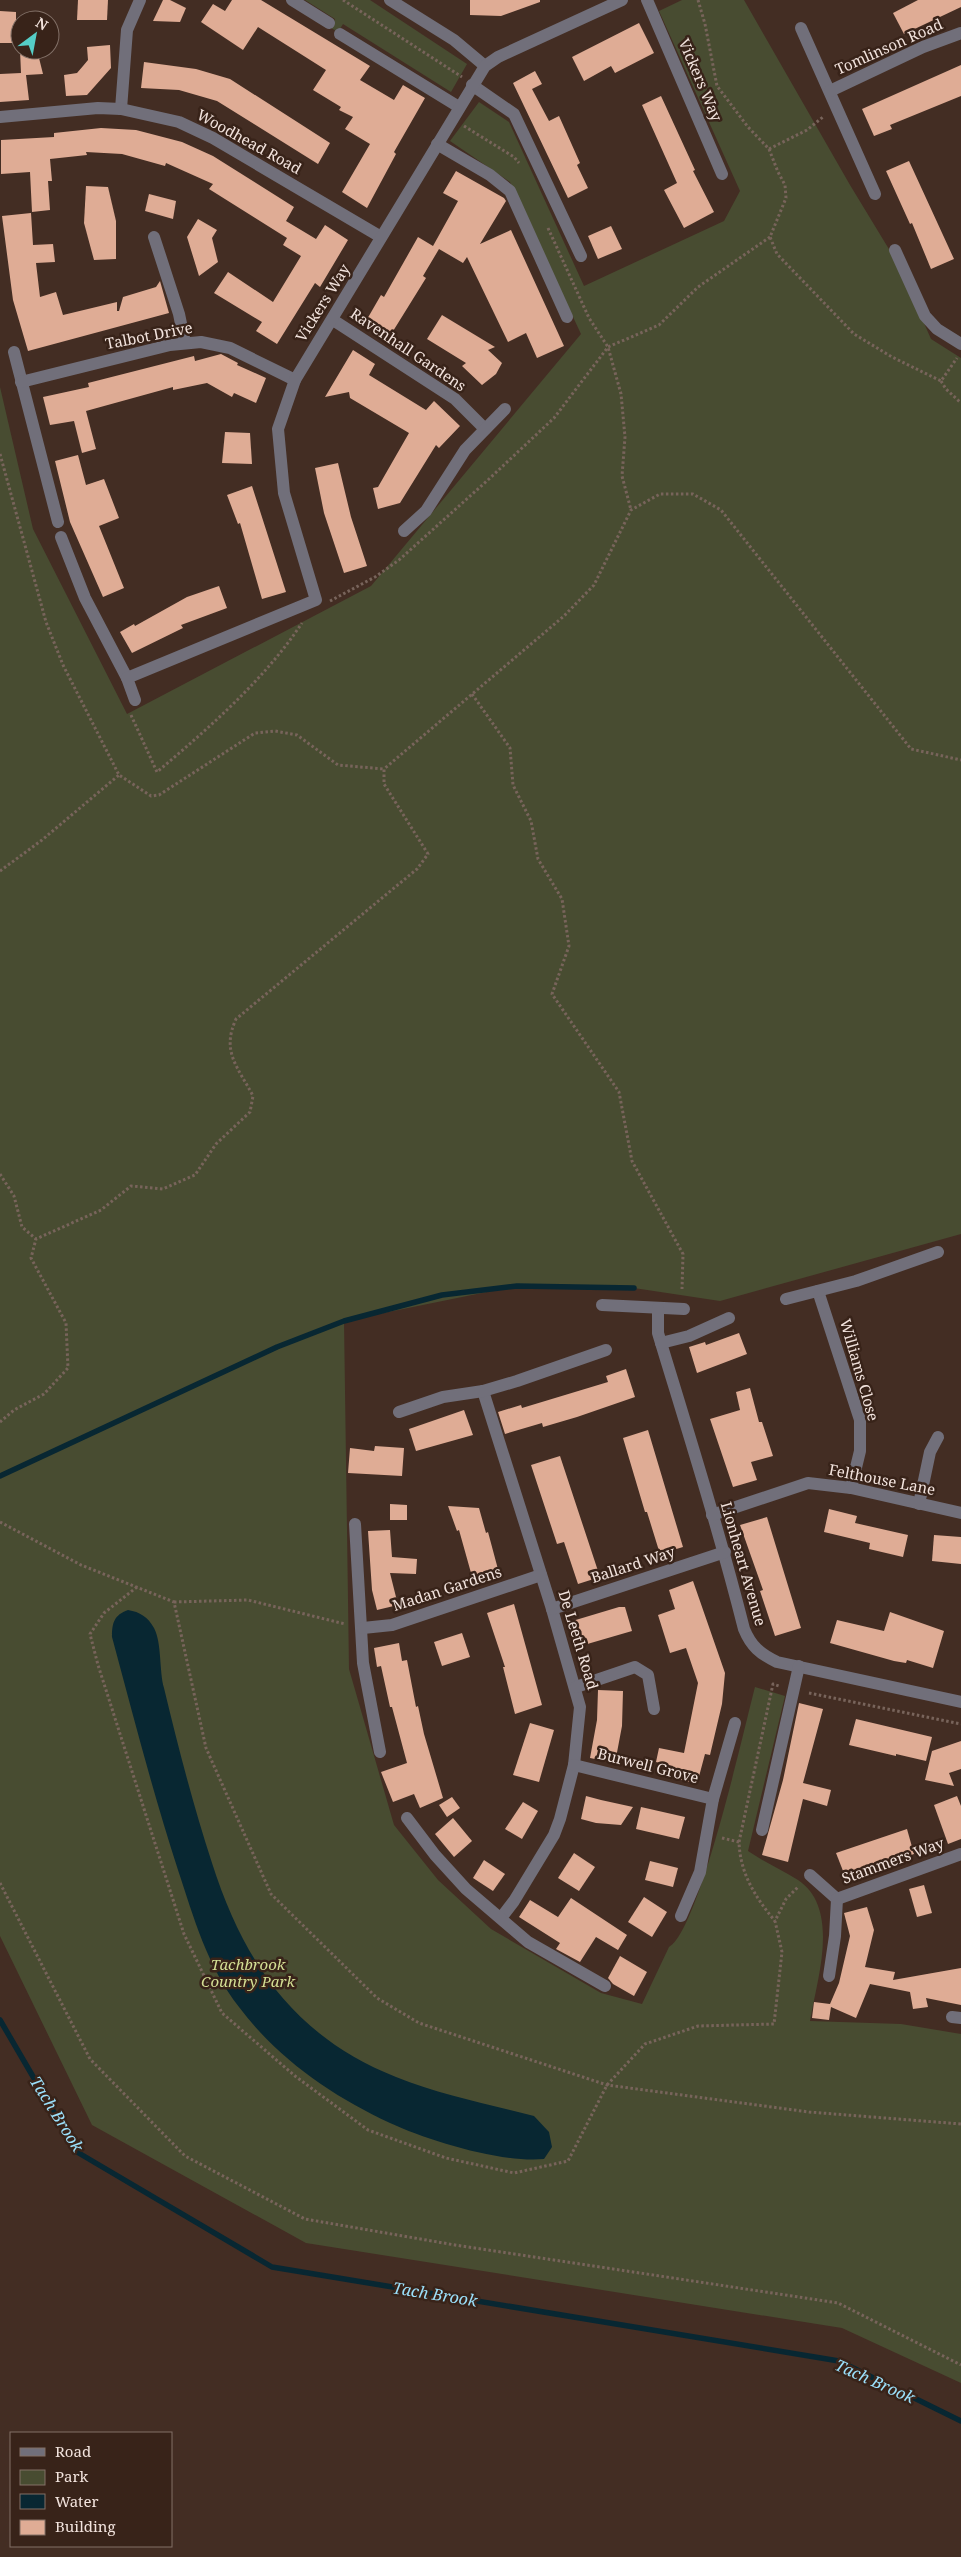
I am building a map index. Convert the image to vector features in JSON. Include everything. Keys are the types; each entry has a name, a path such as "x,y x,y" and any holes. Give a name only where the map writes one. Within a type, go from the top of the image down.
{"street":[{"path":"121,109 128,30 140,0"},
{"path":"292,0 329,23"},
{"path":"390,0 454,40 485,66"},
{"name":"Vickers Way","path":"127,678 316,600 284,493 278,428 295,380 314,348 334,320 381,238 485,66 498,57 622,0"},
{"name":"Vickers Way","path":"648,0 722,174"},
{"name":"Tomlinson Road","path":"801,28 875,194"},
{"name":"Tomlinson Road","path":"830,91 923,47 961,33"},
{"path":"340,34 459,107"},
{"path":"472,85 514,114 581,256"},
{"name":"Woodhead Road","path":"0,117 98,108 121,109 178,122 213,138 381,238"},
{"path":"437,144 490,175 510,191 567,318"},
{"path":"154,237 180,314 185,344"},
{"path":"896,250 926,316 937,329 961,344"},
{"name":"Ravenhall Gardens","path":"334,320 455,399 485,429"},
{"name":"Talbot Drive","path":"21,382 92,364 201,342 230,348 295,380"},
{"path":"14,352 58,522"},
{"path":"404,531 426,511 465,450 505,409"},
{"path":"61,537 85,598 118,659 135,700"},
{"path":"786,1299 856,1281 938,1252"},
{"name":"Williams Close","path":"818,1291 860,1420 860,1452 850,1488"},
{"path":"602,1305 684,1309"},
{"name":"Lionheart Avenue","path":"658,1308 658,1333 712,1515 725,1552 744,1629 749,1641 766,1657 961,1702"},
{"path":"661,1343 689,1336 729,1318"},
{"path":"399,1412 443,1397 483,1391 517,1381 606,1350"},
{"name":"De Leeth Road","path":"483,1391 576,1686 580,1714 574,1765 554,1835 514,1901 501,1918"},
{"path":"919,1504 930,1452 938,1437"},
{"name":"Felthouse Lane","path":"712,1515 808,1483 850,1488 961,1513"},
{"path":"355,1524 363,1628 363,1663 380,1752"},
{"name":"Ballard Way","path":"552,1609 725,1552"},
{"name":"Madan Gardens","path":"363,1628 392,1624 541,1575"},
{"path":"762,1830 799,1666"},
{"path":"576,1686 635,1667 648,1675 654,1709"},
{"name":"Burwell Grove","path":"681,1916 700,1872 713,1800 724,1767 735,1723"},
{"name":"Burwell Grove","path":"574,1765 713,1800"},
{"path":"407,1818 435,1855 466,1889 528,1942 605,1986"},
{"name":"Stammers Way","path":"837,1900 961,1854"},
{"name":"Stammers Way","path":"810,1875 837,1900"},
{"name":"Stammers Way","path":"829,1976 835,1936 837,1900"}],"path":[{"path":"343,0 437,59 472,85"},
{"path":"327,602 375,577 399,560 489,480 554,418 608,348 659,325 698,287 770,237 786,198 785,185 769,149 748,127 717,86 705,24 698,0"},
{"path":"769,149 807,130 816,121 838,110"},
{"path":"770,237 777,254 854,334 892,357 941,381 946,389 961,403"},
{"path":"608,348 620,394 625,437 622,476 631,510"},
{"path":"941,381 961,353"},
{"path":"36,1239 101,1210 132,1186 163,1189 195,1175 216,1144 250,1112 253,1096 235,1065 229,1048 230,1032 236,1019 417,869 428,854 384,784 384,769 564,616 594,586 631,510 660,494 693,494 721,510 911,749 961,760"},
{"path":"130,712 157,772 220,718 291,639 305,618"},
{"path":"472,694 510,748 513,785 531,821 538,859 562,899 569,946 552,994 619,1092 632,1161 683,1254 682,1289"},
{"path":"0,871 42,840 119,775"},
{"path":"0,1174 14,1196 22,1227 36,1239"},
{"path":"0,1422 14,1410 44,1394 68,1368 66,1323 31,1258 36,1239"},
{"path":"0,1522 81,1565 174,1602 248,1600 363,1628"},
{"path":"137,1587 104,1612 90,1634 98,1665 184,1934 222,2013 296,2076 368,2130 446,2158 514,2173 568,2161 607,2085 645,2044 698,2026 774,2024 782,1952 775,1921 760,1902 743,1871 739,1842 773,1684 845,1702 961,1724"},
{"path":"174,1602 206,1748 271,1894 377,1998 419,2023 607,2085 809,2112 961,2124"},
{"path":"706,1833 739,1842"},
{"path":"775,1921 786,1899 810,1875"},
{"path":"0,1883 90,2058 186,2156 305,2220 455,2245 838,2303 961,2365"}],"green space":[{"path":"305,0 370,0 467,64 451,92 343,24 338,32 331,28 335,19"},
{"name":"Tachbrook Country Park","path":"682,0 744,0 850,185 898,264 931,339 961,358 961,1234 720,1301 634,1288 511,1287 344,1321 349,1669 394,1825 438,1880 491,1929 601,1993 642,2004 669,1947 681,1933 694,1906 731,1784 755,1687 785,1696 748,1851 798,1880 811,1893 819,1908 823,1926 823,1946 810,2021 901,2024 961,2034 961,2383 842,2328 306,2243 92,2125 0,1936 0,387 33,529 127,714 371,586 581,334 510,182 450,141 479,102 509,122 584,286 724,221 740,191 659,11"}],"water":[{"path":"128,1610 146,1618 152,1624 157,1634 164,1688 198,1819 212,1863 240,1933 258,1964 278,1992 302,2018 329,2041 360,2060 396,2077 430,2089 534,2116 549,2132 552,2147 544,2159 507,2158 487,2154 424,2137 390,2123 347,2101 307,2074 271,2043 239,2007 218,1975 202,1941 169,1841 144,1754 112,1637 115,1620 120,1614"}],"building":[{"path":"78,0 108,0 107,20 77,20"},
{"path":"163,0 170,0 186,8 180,22 153,21"},
{"path":"232,0 261,0 370,66 360,80 394,100 403,85 425,98 394,152 396,154 367,208 342,192 370,144 345,129 353,117 339,110 341,107 313,90 326,70 258,27 243,50 201,22 213,4 225,11"},
{"path":"470,0 540,0 540,2 501,16 470,15"},
{"path":"918,0 961,0 961,7 904,34 893,13"},
{"path":"0,11 10,12 10,43 0,43"},
{"path":"639,23 654,53 615,73 611,66 584,81 572,57"},
{"path":"110,45 111,68 87,95 66,96 64,75 77,73 88,60 87,47"},
{"path":"20,60 40,60 43,74 26,75 29,100 0,102 0,74 21,73"},
{"path":"144,62 196,69 230,79 330,143 318,164 217,101 179,90 141,88"},
{"path":"961,65 961,96 890,125 892,129 874,136 862,109"},
{"path":"535,71 542,84 532,89 549,121 559,116 580,163 577,165 588,188 568,198 513,83"},
{"path":"661,96 695,170 693,171 714,212 684,228 664,190 677,183 642,105"},
{"path":"101,128 136,130 182,142 213,156 294,207 286,221 316,239 325,225 348,240 320,287 315,283 277,344 256,331 262,322 214,293 228,272 273,302 301,256 283,245 287,238 209,189 213,184 166,163 165,166 122,154 86,152 87,155 50,159 52,181 48,181 50,210 32,212 30,172 1,174 1,140 54,137 54,133"},
{"path":"909,161 954,259 931,269 912,223 910,224 886,171"},
{"path":"456,171 504,198 506,201 480,244 511,230 564,346 537,358 526,333 508,342 467,257 463,263 439,249 423,276 426,278 390,336 366,321 381,295 384,297 418,237 433,246 458,201 443,193"},
{"path":"86,186 108,187 116,221 116,259 94,260 84,223"},
{"path":"149,194 176,201 173,219 145,211"},
{"path":"31,213 33,245 53,244 55,262 36,263 40,297 56,292 63,315 117,302 117,311 119,311 123,297 156,287 160,281 169,313 28,351 13,300 2,216"},
{"path":"198,219 217,230 212,238 218,262 199,276 187,237"},
{"path":"611,226 622,249 598,259 588,236"},
{"path":"442,315 495,347 488,350 502,363 496,374 482,385 462,366 466,363 427,339"},
{"path":"353,350 375,364 369,375 426,410 434,401 460,426 439,448 436,445 400,503 378,509 373,488 378,487 409,433 350,398 349,392 325,397"},
{"path":"221,354 238,363 237,365 266,378 256,403 234,393 232,397 207,383 173,390 173,387 86,411 96,449 82,453 74,421 50,425 43,397 89,387 88,383 194,356 195,361"},
{"path":"225,432 250,433 252,464 222,463"},
{"path":"78,455 86,485 104,479 119,518 99,526 124,588 103,597 70,522 55,461"},
{"path":"338,463 351,517 367,566 344,573 324,513 315,468"},
{"path":"252,486 286,592 262,599 240,523 238,524 227,495"},
{"path":"219,586 227,608 181,625 183,628 132,653 120,632 134,624 135,626 187,597"},
{"path":"739,1333 747,1354 697,1373 689,1347 705,1342 706,1345"},
{"path":"626,1369 635,1397 543,1427 542,1423 505,1434 498,1412 521,1405 522,1408 608,1382 606,1376"},
{"path":"750,1388 759,1422 762,1422 773,1456 751,1462 757,1480 733,1487 710,1419 740,1410 736,1392"},
{"path":"464,1410 473,1435 416,1451 409,1429"},
{"path":"648,1430 683,1547 660,1554 647,1512 645,1512 623,1438"},
{"path":"375,1446 404,1448 402,1476 348,1473 350,1448 374,1451"},
{"path":"560,1456 600,1577 578,1584 564,1542 557,1544 531,1465"},
{"path":"390,1504 407,1505 407,1520 390,1520"},
{"path":"448,1506 479,1508 486,1533 488,1532 499,1573 473,1580 459,1530 457,1531"},
{"path":"829,1509 857,1516 855,1523 908,1535 903,1557 869,1549 870,1543 824,1532"},
{"path":"767,1517 801,1628 775,1636 760,1591 763,1590 740,1525"},
{"path":"390,1530 392,1557 417,1559 416,1574 390,1573 398,1605 377,1610 372,1590 368,1531"},
{"path":"934,1535 961,1537 961,1564 932,1561"},
{"path":"693,1581 725,1673 722,1704 710,1755 705,1754 697,1784 670,1777 673,1766 656,1762 659,1748 684,1753 698,1683 686,1648 670,1653 658,1615 675,1609 669,1590"},
{"path":"514,1604 542,1705 515,1714 503,1667 505,1667 487,1613"},
{"path":"619,1607 625,1607 632,1631 577,1647 569,1622"},
{"path":"890,1612 944,1631 933,1668 907,1660 906,1663 894,1661 830,1643 837,1620 884,1631"},
{"path":"462,1633 470,1657 442,1666 434,1642"},
{"path":"399,1643 402,1661 407,1660 416,1707 418,1706 424,1734 443,1798 420,1808 414,1794 393,1802 381,1772 407,1763 392,1707 390,1707 381,1666 377,1667 374,1648"},
{"path":"598,1690 623,1691 622,1726 615,1763 590,1758 597,1720"},
{"path":"799,1703 823,1709 803,1783 831,1790 827,1806 803,1799 788,1862 762,1855 783,1780"},
{"path":"856,1719 932,1737 926,1761 849,1745"},
{"path":"530,1723 554,1730 539,1782 513,1775"},
{"path":"961,1741 961,1769 949,1773 954,1786 925,1780 932,1751"},
{"path":"586,1796 633,1807 621,1825 596,1823 581,1819"},
{"path":"957,1796 961,1806 961,1839 948,1844 934,1805"},
{"path":"452,1797 460,1808 447,1817 439,1805"},
{"path":"523,1802 538,1811 522,1839 505,1829"},
{"path":"641,1807 685,1817 679,1839 636,1829"},
{"path":"453,1818 472,1841 454,1857 435,1834"},
{"path":"907,1829 914,1854 845,1876 836,1853"},
{"path":"574,1853 595,1867 579,1891 558,1878"},
{"path":"484,1860 505,1874 493,1891 473,1878"},
{"path":"650,1861 678,1868 673,1887 645,1880"},
{"path":"924,1885 932,1913 917,1917 909,1889"},
{"path":"644,1897 667,1912 652,1937 628,1922"},
{"path":"571,1898 627,1935 618,1950 596,1937 580,1962 556,1949 560,1943 519,1917 530,1900 558,1917"},
{"path":"867,1907 874,1930 865,1967 895,1972 893,1980 961,1968 961,2005 926,1998 928,2007 913,2009 910,1992 870,1984 856,2018 831,2007 829,2020 812,2018 814,2002 830,2004 839,1983 850,1936 844,1913"},
{"path":"620,1956 647,1972 634,1996 613,1984 608,1978"}],"waterway":[{"path":"0,1476 277,1347 344,1321 442,1295 517,1286 634,1288"},
{"name":"Tach Brook","path":"0,2020 77,2152 272,2267 839,2361 961,2421"}]}
